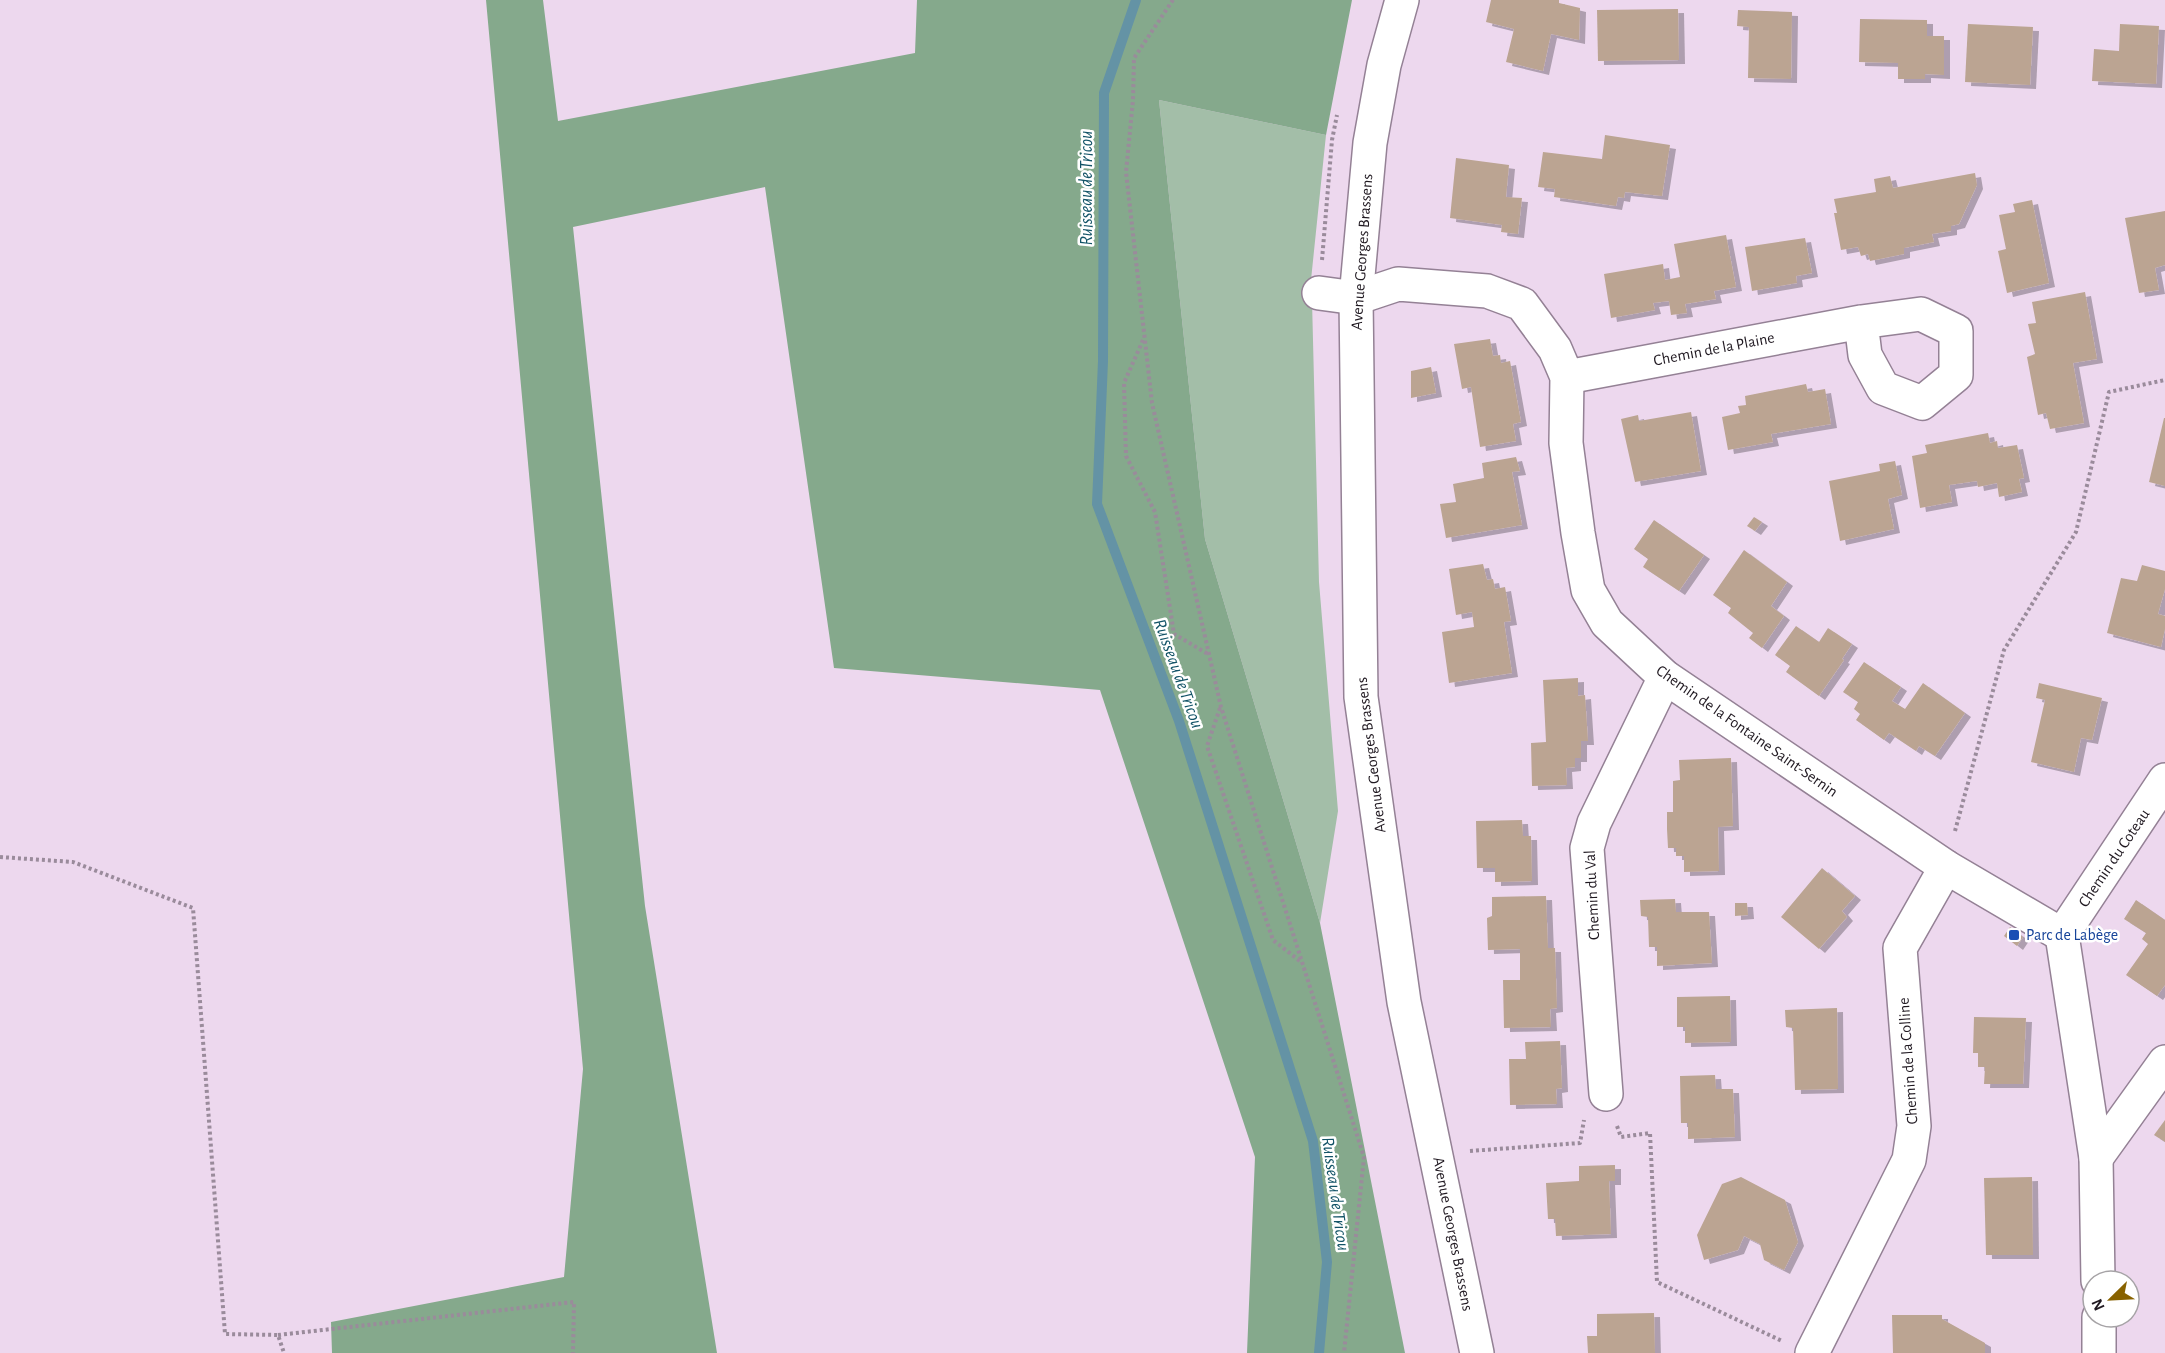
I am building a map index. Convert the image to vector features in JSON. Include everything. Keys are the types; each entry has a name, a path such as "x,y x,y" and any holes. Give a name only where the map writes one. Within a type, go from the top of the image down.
{"street":[{"name":"Avenue Georges Brassens","path":"1402,0 1382,78 1370,143 1356,297 1361,697 1404,1002 1477,1353"},
{"name":"Chemin de la Fontaine Saint-Sernin","path":"1319,293 1356,297 1398,284 1487,291 1522,304 1555,349 1567,377 1566,443 1588,590 1607,622 1665,677 1946,867 2062,935"},
{"name":"Chemin de la Plaine","path":"1567,377 1861,322"},
{"name":"Chemin du Val","path":"1606,1094 1587,848 1594,823 1665,677"},
{"name":"Chemin du Coteau","path":"2062,935 2165,780"},
{"name":"Chemin de la Colline","path":"1799,1348 1909,1160 1914,1126 1900,948 1946,867"},
{"path":"2062,935 2096,1158 2098,1269"},
{"path":"2096,1158 2165,1062"},
{"path":"2099,1329 2099,1353"}],"path":[{"path":"1173,0 1134,58 1133,100 1126,172 1152,403 1221,707 1364,1157 1344,1353"},
{"path":"1144,338 1124,383 1126,456 1155,512 1174,634 1209,654"},
{"path":"1946,867 2004,650 2076,532 2109,392 2165,380"},
{"path":"1221,707 1207,746 1273,940 1302,962"},
{"path":"0,857 73,862 193,908 225,1334 279,1335 574,1302 573,1353"},
{"path":"1437,1153 1580,1143 1585,1110 1606,1094 1621,1137 1650,1133 1657,1282 1799,1348"},
{"path":"279,1335 284,1353"}],"green space":[{"path":"486,0 543,0 558,121 915,53 917,0 1352,0 1326,135 1159,100 1205,539 1320,923 1405,1353 1247,1353 1255,1157 1100,690 834,668 765,187 573,227 645,906 717,1353 332,1353 331,1322 564,1277 583,1069"},
{"path":"1159,100 1326,135 1311,280 1306,282 1305,297 1312,300 1319,582 1338,811 1320,923 1205,539"}],"building":[{"path":"1491,0 1559,0 1559,3 1580,8 1579,40 1551,34 1543,71 1506,62 1514,29 1486,22"},
{"path":"1678,9 1679,60 1598,61 1597,10"},
{"path":"1738,10 1792,12 1791,79 1748,78 1749,27 1737,26"},
{"path":"1860,19 1927,20 1927,36 1944,36 1944,75 1925,74 1925,79 1898,79 1898,63 1859,62"},
{"path":"1968,24 2033,27 2030,85 1965,82"},
{"path":"2120,24 2159,26 2156,84 2092,81 2094,49 2119,51"},
{"path":"1605,135 1670,145 1662,196 1625,192 1624,198 1618,197 1616,206 1554,197 1555,189 1538,187 1543,152 1602,159"},
{"path":"1456,158 1509,165 1506,197 1522,198 1518,234 1501,232 1502,225 1450,218"},
{"path":"1975,173 1977,185 1959,224 1951,226 1951,231 1932,234 1934,242 1904,248 1904,254 1870,261 1868,254 1861,256 1858,247 1841,250 1834,213 1837,213 1834,199 1876,192 1874,179 1890,176 1893,188"},
{"path":"2032,200 2049,283 2007,293 1998,251 2006,249 1999,215 2015,212 2013,204"},
{"path":"2165,211 2165,265 2155,268 2159,290 2139,293 2125,218"},
{"path":"1726,235 1736,287 1714,291 1716,299 1685,304 1687,313 1671,315 1669,301 1653,303 1655,310 1611,318 1604,274 1663,264 1665,280 1680,277 1674,244"},
{"path":"1805,238 1812,273 1796,276 1797,283 1752,291 1745,247"},
{"path":"2085,292 2097,359 2073,363 2084,423 2050,429 2046,413 2038,415 2027,357 2035,354 2028,324 2036,323 2032,302"},
{"path":"1490,339 1493,356 1500,355 1501,363 1510,361 1521,422 1513,424 1516,441 1480,447 1471,387 1462,389 1454,344"},
{"path":"1431,367 1436,393 1411,398 1411,371"},
{"path":"1806,384 1808,392 1825,389 1831,424 1771,434 1773,442 1728,450 1722,417 1740,413 1738,406 1746,405 1745,396"},
{"path":"1691,412 1701,471 1635,482 1621,419 1638,415 1639,421"},
{"path":"2165,418 2165,486 2149,482"},
{"path":"1988,433 1990,443 1997,441 1998,448 2017,445 2024,478 2019,479 2022,492 1999,497 1997,483 1978,487 1977,481 1949,485 1952,502 1920,508 1912,456 1927,453 1925,445"},
{"path":"1516,457 1520,471 1512,472 1522,525 1446,538 1440,504 1456,502 1453,484 1484,478 1482,463"},
{"path":"1895,461 1902,495 1888,499 1894,529 1840,541 1829,481 1880,471 1879,464"},
{"path":"1754,517 1762,522 1755,531 1747,526"},
{"path":"1654,520 1704,555 1679,591 1643,567 1648,559 1634,549"},
{"path":"1744,550 1787,582 1771,606 1784,616 1762,648 1749,638 1753,633 1728,613 1731,608 1713,595"},
{"path":"1483,564 1487,580 1493,579 1495,589 1505,587 1511,621 1504,622 1512,673 1449,683 1442,632 1474,627 1472,612 1456,615 1449,569"},
{"path":"2142,565 2165,571 2165,589 2158,614 2165,616 2161,647 2107,633 2121,578 2137,581"},
{"path":"1796,626 1819,642 1828,628 1852,644 1842,659 1844,660 1819,696 1786,672 1790,666 1775,655"},
{"path":"1864,662 1901,687 1892,701 1905,709 1923,683 1965,713 1935,756 1919,746 1916,751 1889,733 1884,740 1856,720 1860,714 1854,709 1858,702 1843,692"},
{"path":"1578,678 1578,696 1585,695 1588,741 1581,741 1581,758 1575,758 1575,767 1566,768 1567,785 1532,786 1531,743 1546,742 1543,680"},
{"path":"2039,683 2102,698 2092,740 2081,738 2074,772 2031,762 2045,700 2036,698"},
{"path":"1731,758 1733,826 1718,827 1719,871 1684,872 1684,856 1676,856 1676,848 1668,848 1667,829 1667,812 1673,812 1673,781 1680,780 1679,760"},
{"path":"1522,820 1523,836 1531,836 1532,881 1495,882 1495,868 1477,868 1476,821"},
{"path":"1822,868 1855,896 1842,911 1847,917 1819,949 1781,917"},
{"path":"1546,896 1548,948 1555,948 1557,1008 1550,1009 1551,1027 1504,1028 1503,980 1520,980 1520,949 1488,950 1487,918 1492,916 1492,897"},
{"path":"1675,899 1676,912 1709,912 1712,963 1657,966 1657,947 1649,947 1648,917 1641,916 1640,900"},
{"path":"2136,900 2165,920 2165,985 2157,996 2126,975 2148,944 2142,939 2146,933 2124,919"},
{"path":"1735,903 1747,903 1748,915 1735,916"},
{"path":"2010,927 2023,937 2017,946 2004,936"},
{"path":"1730,996 1731,1042 1685,1043 1685,1027 1677,1027 1677,997"},
{"path":"1837,1008 1838,1089 1795,1090 1793,1028 1786,1027 1785,1010"},
{"path":"1974,1017 2026,1018 2023,1084 1984,1084 1985,1067 1978,1067 1978,1053 1973,1053"},
{"path":"1560,1041 1562,1088 1556,1089 1557,1104 1510,1105 1509,1059 1526,1059 1525,1042"},
{"path":"1715,1075 1716,1089 1733,1089 1735,1137 1688,1139 1688,1123 1681,1123 1680,1076"},
{"path":"2165,1120 2165,1142 2154,1135"},
{"path":"1615,1165 1615,1181 1609,1181 1611,1234 1556,1236 1555,1219 1548,1219 1546,1183 1579,1181 1579,1166"},
{"path":"1741,1177 1785,1200 1798,1242 1784,1270 1764,1260 1760,1244 1744,1236 1738,1250 1704,1260 1697,1235 1722,1184"},
{"path":"2032,1177 2033,1255 1986,1255 1984,1178"},
{"path":"1654,1313 1655,1353 1588,1353 1587,1336 1597,1336 1597,1314"},
{"path":"1892,1315 1942,1315 1942,1319 1985,1343 1985,1353 1893,1353"}],"waterway":[{"name":"Ruisseau de Tricou","path":"1136,0 1104,93 1103,361 1097,504 1179,721 1313,1141 1327,1262 1319,1353"}],"place":[{"name":"Parc de Labège","path":"2014,935"}]}
